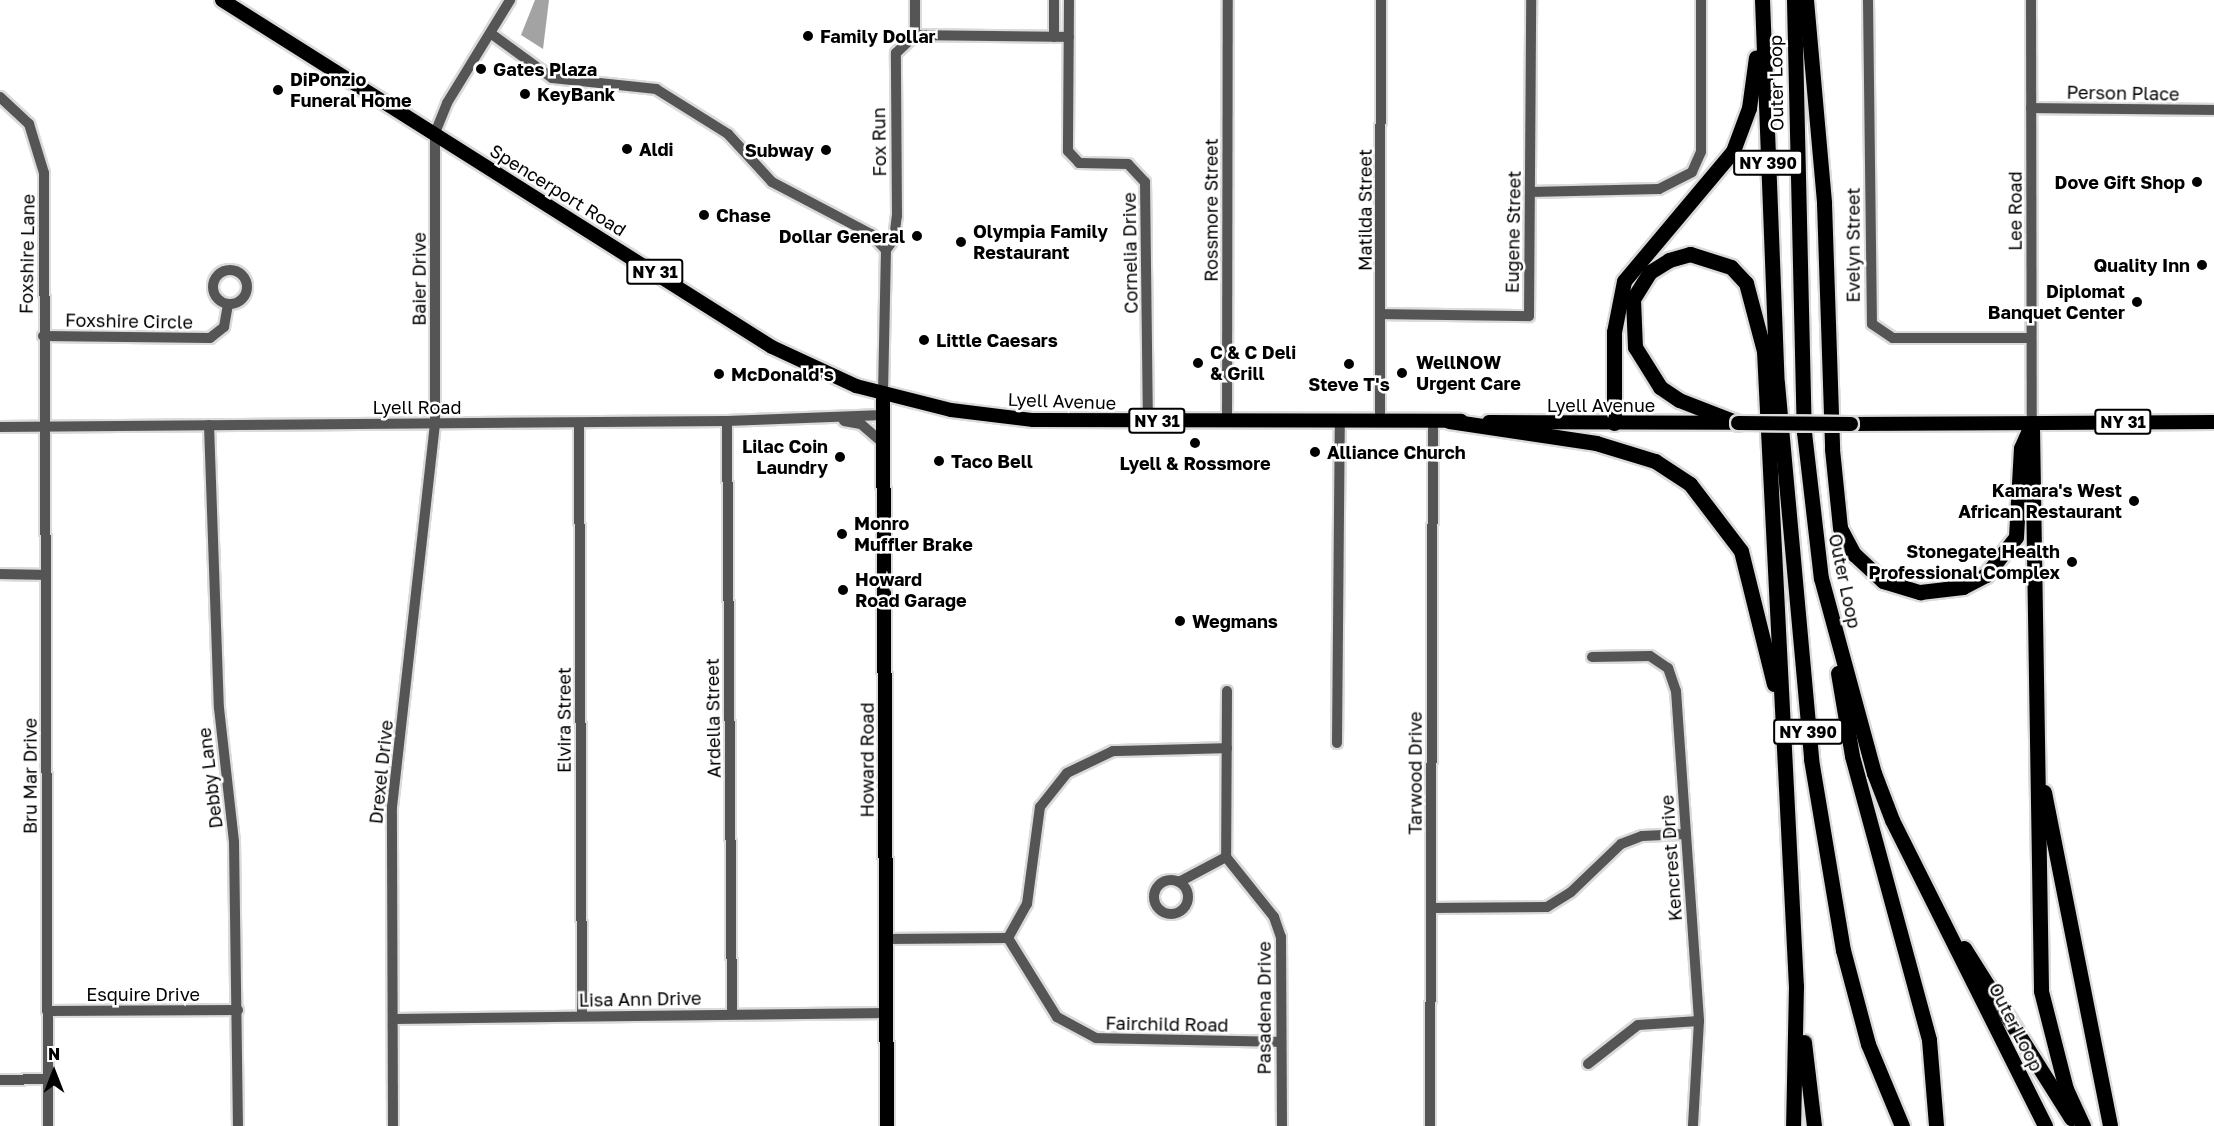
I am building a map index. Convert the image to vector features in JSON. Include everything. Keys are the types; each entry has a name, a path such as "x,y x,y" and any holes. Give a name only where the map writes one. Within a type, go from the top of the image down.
{"highway":[{"name":"Outer Loop","path":"1760,0 1775,327 1810,759 1843,950 1868,1044 1902,1126"},
{"path":"1614,423 1614,332 1624,281 1733,151 1755,73 1760,0"},
{"name":"Outer Loop","path":"1794,0 1804,432 1821,578 1874,773 1916,870 2044,1126"},
{"path":"1806,0 1822,182 1832,449 1840,528 1854,554 1883,581 1920,592 1963,587 1986,575 2016,537 2021,448 2032,423"},
{"path":"1738,423 1679,400 1660,387 1635,347 1633,299 1650,272 1669,260 1690,254 1710,257 1731,267 1746,283 1764,351 1796,986 1793,1126"},
{"path":"1764,351 1775,327"},
{"path":"1449,421 1596,443 1655,461 1690,483 1741,551 1784,730"},
{"path":"2032,423 2041,991 2066,1089 2083,1126"},
{"path":"1821,578 1852,756 1929,1040 1936,1126"},
{"path":"2036,723 2048,828 2110,1126"},
{"path":"1916,870 2076,1126"},
{"path":"1796,986 1814,1126"}],"main road":[{"name":"Spencerport Road","path":"222,0 772,346 817,371 883,393"},
{"name":"Lyell Avenue","path":"883,393 1010,418 1148,421 1851,424 2214,422"},
{"name":"Howard Road","path":"883,393 888,1126"}],"street":[{"path":"435,133 461,79 493,35 510,0"},
{"path":"915,0 915,35 1069,37"},
{"path":"1054,0 1054,37"},
{"name":"Cornelia Drive","path":"1069,0 1072,158 1128,164 1145,182 1148,421"},
{"name":"Rossmore Street","path":"1227,421 1228,0"},
{"name":"Matilda Street","path":"1380,421 1381,0"},
{"name":"Eugene Street","path":"1381,314 1529,316 1531,0"},
{"path":"1530,192 1659,189 1692,172 1701,152 1701,0"},
{"name":"Evelyn Street","path":"1868,0 1872,324 1893,338 2031,338"},
{"name":"Lee Road","path":"2031,0 2032,423"},
{"path":"493,35 552,78 656,89 728,134 772,182 871,234 886,249"},
{"name":"Fox Run","path":"883,393 886,249 897,228 896,53 915,35"},
{"name":"Foxshire Lane","path":"0,97 29,124 43,157 43,427"},
{"name":"Person Place","path":"2031,108 2214,110"},
{"name":"Baier Drive","path":"435,133 435,424"},
{"name":"Foxshire Circle","path":"43,336 210,338 224,327 228,304"},
{"name":"Lyell Road","path":"0,427 727,421 835,419 883,415"},
{"name":"Lyell Road","path":"835,419 861,424 883,443"},
{"name":"Ardella Street","path":"727,421 732,1014"},
{"path":"1337,743 1340,421"},
{"name":"Tarwood Drive","path":"1430,1126 1433,421"},
{"name":"Elvira Street","path":"579,423 582,1016"},
{"name":"Drexel Drive","path":"393,1126 392,807 435,424"},
{"name":"Debby Lane","path":"209,425 213,596 234,842 238,1126"},
{"name":"Bru Mar Drive","path":"43,427 46,575 48,1126"},
{"path":"0,574 46,575"},
{"name":"Kencrest Drive","path":"1592,657 1650,656 1673,677 1700,1021 1692,1126"},
{"path":"1179,882 1226,857 1227,691"},
{"path":"887,939 1008,938 1027,904 1040,807 1067,772 1113,751 1227,748"},
{"path":"1431,908 1546,907 1560,902 1630,839 1686,834"},
{"name":"Pasadena Drive","path":"1226,857 1278,925 1282,1126"},
{"name":"Fairchild Road","path":"1008,938 1047,1005 1082,1034 1125,1041 1281,1042"},
{"name":"Esquire Drive","path":"47,1011 238,1010"},
{"name":"Lisa Ann Drive","path":"394,1019 887,1013"},
{"path":"1588,1064 1638,1025 1700,1021"},
{"path":"0,1080 47,1080"}],"shaded area":[{"path":"535,0 549,0 543,49 521,35"}],"place":[{"name":"Family Dollar","path":"808,36"},
{"name":"Gates Plaza","path":"481,69"},
{"name":"DiPonzio Funeral Home","path":"278,90"},
{"name":"KeyBank","path":"525,94"},
{"name":"Aldi","path":"627,149"},
{"name":"Subway","path":"826,150"},
{"name":"Dove Gift Shop","path":"2197,182"},
{"name":"Chase","path":"704,215"},
{"name":"Dollar General","path":"917,236"},
{"name":"Olympia Family Restaurant","path":"961,242"},
{"name":"Quality Inn","path":"2202,265"},
{"name":"Diplomat Banquet Center","path":"2137,302"},
{"name":"Little Caesars","path":"924,340"},
{"name":"C & C Deli & Grill","path":"1198,363"},
{"name":"Steve T's","path":"1349,364"},
{"name":"WellNOW Urgent Care","path":"1402,373"},
{"name":"McDonald's","path":"719,374"},
{"name":"Lyell & Rossmore","path":"1195,443"},
{"name":"Alliance Church","path":"1315,452"},
{"name":"Lilac Coin Laundry","path":"840,457"},
{"name":"Taco Bell","path":"939,461"},
{"name":"Kamara's West African Restaurant","path":"2134,501"},
{"name":"Monro Muffler Brake","path":"842,534"},
{"name":"Stonegate Health Professional Complex","path":"2072,562"},
{"name":"Howard Road Garage","path":"843,590"},
{"name":"Wegmans","path":"1180,621"}]}
